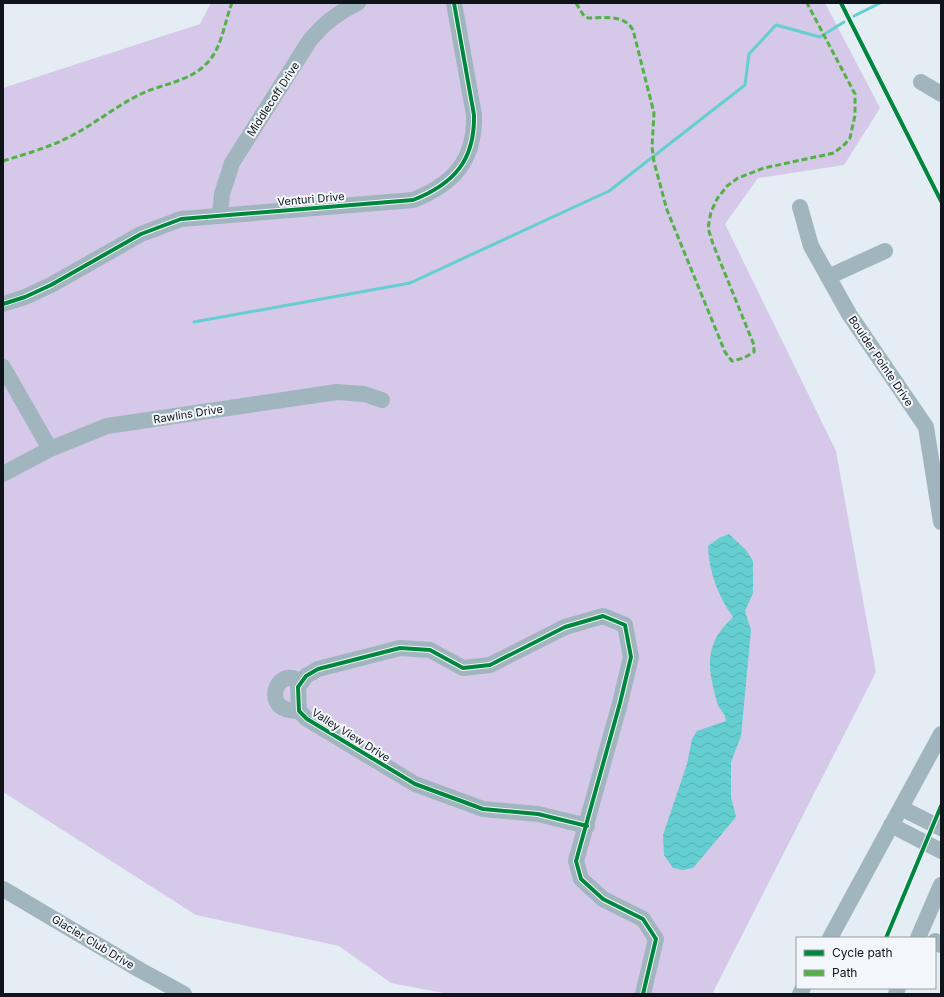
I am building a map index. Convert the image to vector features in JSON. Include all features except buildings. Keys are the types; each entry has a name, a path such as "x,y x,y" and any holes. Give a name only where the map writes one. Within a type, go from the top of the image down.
{"street":[{"name":"Middlecoff Drive","path":"220,215 222,194 232,163 310,40 322,26 334,16 358,3"},
{"name":"Venturi Drive","path":"3,304 25,297 51,285 141,234 181,219 413,200 440,188 450,180 461,167 467,156 474,130 474,115 454,3"},
{"path":"921,82 941,94"},
{"name":"Boulder Pointe Drive","path":"800,207 811,246 828,278 849,314 926,427 941,522"},
{"path":"828,278 885,251"},
{"path":"3,367 50,449"},
{"name":"Rawlins Drive","path":"3,474 50,449 107,426 337,392 364,394 382,400"},
{"path":"299,711 283,708 275,700 274,694 278,684 282,680 292,678 302,681 306,676 318,669 400,648 430,650 463,668 490,665 565,627 603,616 625,625 631,657 620,703 576,861 582,879 603,899 643,918 656,939 642,994"},
{"name":"Valley View Drive","path":"302,681 298,687 299,711 307,719 415,784 483,809 538,814 586,826"},
{"path":"831,937 941,734"},
{"path":"900,808 941,828"},
{"path":"891,825 941,851"},
{"path":"923,936 941,885"},
{"name":"Glacier Club Drive","path":"3,889 133,966 184,994"}],"shaded area":[{"path":"211,3 825,3 880,108 844,165 758,178 725,224 836,451 876,672 712,994 449,994 391,983 339,946 196,915 3,792 3,88 200,24"}],"water":[{"path":"729,534 746,550 753,561 753,593 745,611 751,630 741,736 731,762 731,797 736,817 693,868 683,870 673,868 664,855 663,835 687,764 692,739 697,731 726,721 718,705 711,677 710,656 717,637 733,617 723,601 715,583 710,565 708,546 719,538"}],"waterway":[{"path":"854,16 880,3"},
{"path":"194,322 410,283 609,191 745,85 749,54 776,25 820,37 844,22"}],"marked path":[{"path":"3,161 61,141 79,132 133,98 151,90 176,82 200,70 216,51 232,3"},
{"path":"576,3 584,16 588,18 619,19 624,21 633,30 654,113 652,147 654,162 667,210 725,352 732,361 744,358 754,352 754,345 713,244 708,228 711,212 717,199 727,186 738,178 764,168 834,153 850,138 855,115 855,94 807,3"}],"cycle path":[{"path":"3,304 25,297 51,285 141,234 181,219 413,200 440,186 451,178 466,157 471,145 473,131 474,115 454,3"},
{"path":"841,3 941,201"},
{"path":"587,826 538,814 483,809 415,784 307,719 299,711 298,687 306,676 318,669 400,648 430,650 463,668 490,665 565,627 603,616 625,625 631,657 620,703 576,861 581,879 603,899 643,919 656,939 643,994"},
{"path":"886,937 941,806"}]}
